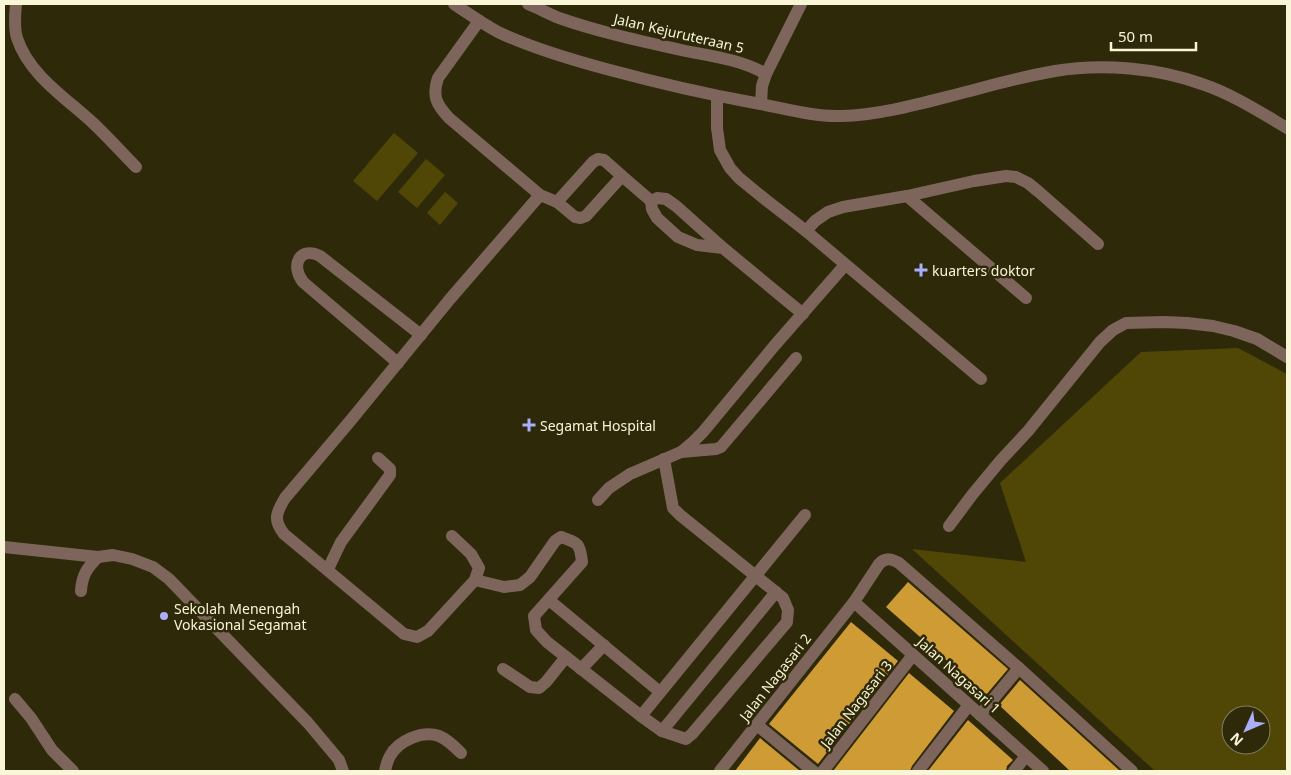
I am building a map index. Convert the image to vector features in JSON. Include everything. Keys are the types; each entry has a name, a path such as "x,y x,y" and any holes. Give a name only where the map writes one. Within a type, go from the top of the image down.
{"street":[{"path":"16,4 14,15 16,37 26,57 50,85 94,124 136,168"},
{"path":"454,4 497,31 555,55 717,96 818,115 856,115 900,108 1007,81 1057,71 1124,68 1174,75 1202,84 1226,93 1287,128"},
{"name":"Jalan Kejuruteraan 5","path":"528,4 558,17 592,28 723,58 747,65 766,74"},
{"path":"761,104 762,86 766,74 801,4"},
{"path":"479,21 438,78 435,97 448,118 540,195 557,202 575,217 581,218 586,216 622,176"},
{"path":"717,96 717,128 720,150 730,168 739,178 806,231 981,379"},
{"path":"557,202 593,162 598,159 604,160 651,201 657,218 678,237 698,245 723,248"},
{"path":"806,231 815,221 828,212 863,203 907,196 997,177 1016,177 1040,192 1098,244"},
{"path":"452,536 471,554 479,568 475,580 428,630 417,637 404,634 284,534 278,526 276,516 284,498 540,195"},
{"path":"907,196 1026,298"},
{"path":"651,201 657,198 666,199 676,206 802,314"},
{"path":"398,363 303,282 299,277 297,262 303,256 311,253 320,256 421,335"},
{"path":"598,500 608,488 630,474 681,452 693,442 845,265"},
{"path":"949,526 972,495 1028,431 1100,342 1113,330 1126,323 1164,322 1214,326 1257,339 1287,357"},
{"path":"681,452 716,450 721,447 796,358"},
{"path":"328,569 341,542 390,475 390,469 378,458"},
{"path":"475,580 504,587 520,585 530,577 555,540 561,537 574,542 581,550 582,562 534,616 536,630 547,642 641,716 662,731 686,739 787,622 788,610 783,598 673,508 664,459"},
{"path":"641,716 805,515"},
{"path":"4,547 98,557 113,555 132,559 153,567 169,579 308,723 339,760 343,771"},
{"path":"81,591 82,579 88,567 98,557"},
{"name":"Jalan Nagasari 2","path":"720,771 854,602 883,560 894,560 899,563 1019,668"},
{"path":"662,731 776,592"},
{"path":"549,600 660,692"},
{"name":"Jalan Nagasari 1","path":"854,602 1044,771"},
{"path":"581,669 604,645"},
{"name":"Jalan Nagasari 3","path":"823,771 913,655"},
{"path":"503,669 530,687 539,688 566,657"},
{"path":"980,715 1019,668 1132,771"},
{"path":"15,699 31,718 52,750 73,771"},
{"path":"918,771 969,705"},
{"path":"756,725 813,771"},
{"path":"385,771 388,760 397,747 404,742 423,735 438,736 450,743 461,753"},
{"path":"1014,771 1026,756"}],"shaded area":[{"path":"394,133 418,153 377,201 353,181"},
{"path":"426,159 445,175 417,208 398,192"},
{"path":"445,192 458,203 440,225 427,213"},
{"path":"1238,348 1287,374 1287,771 1155,771 912,549 1026,562 1000,483 1141,352"}],"building":[{"path":"908,582 1008,669 986,695 886,607"},
{"path":"851,622 898,661 818,764 769,724"},
{"path":"909,673 954,711 910,771 833,771"},
{"path":"1020,680 1120,771 1070,771 999,705"},
{"path":"968,720 1013,760 1007,766 1006,771 928,771"},
{"path":"760,738 800,771 735,771"}],"place":[{"name":"kuarters doktor","path":"921,270"},
{"name":"Segamat Hospital","path":"529,425"},
{"name":"Sekolah Menengah Vokasional Segamat","path":"164,616"}]}
